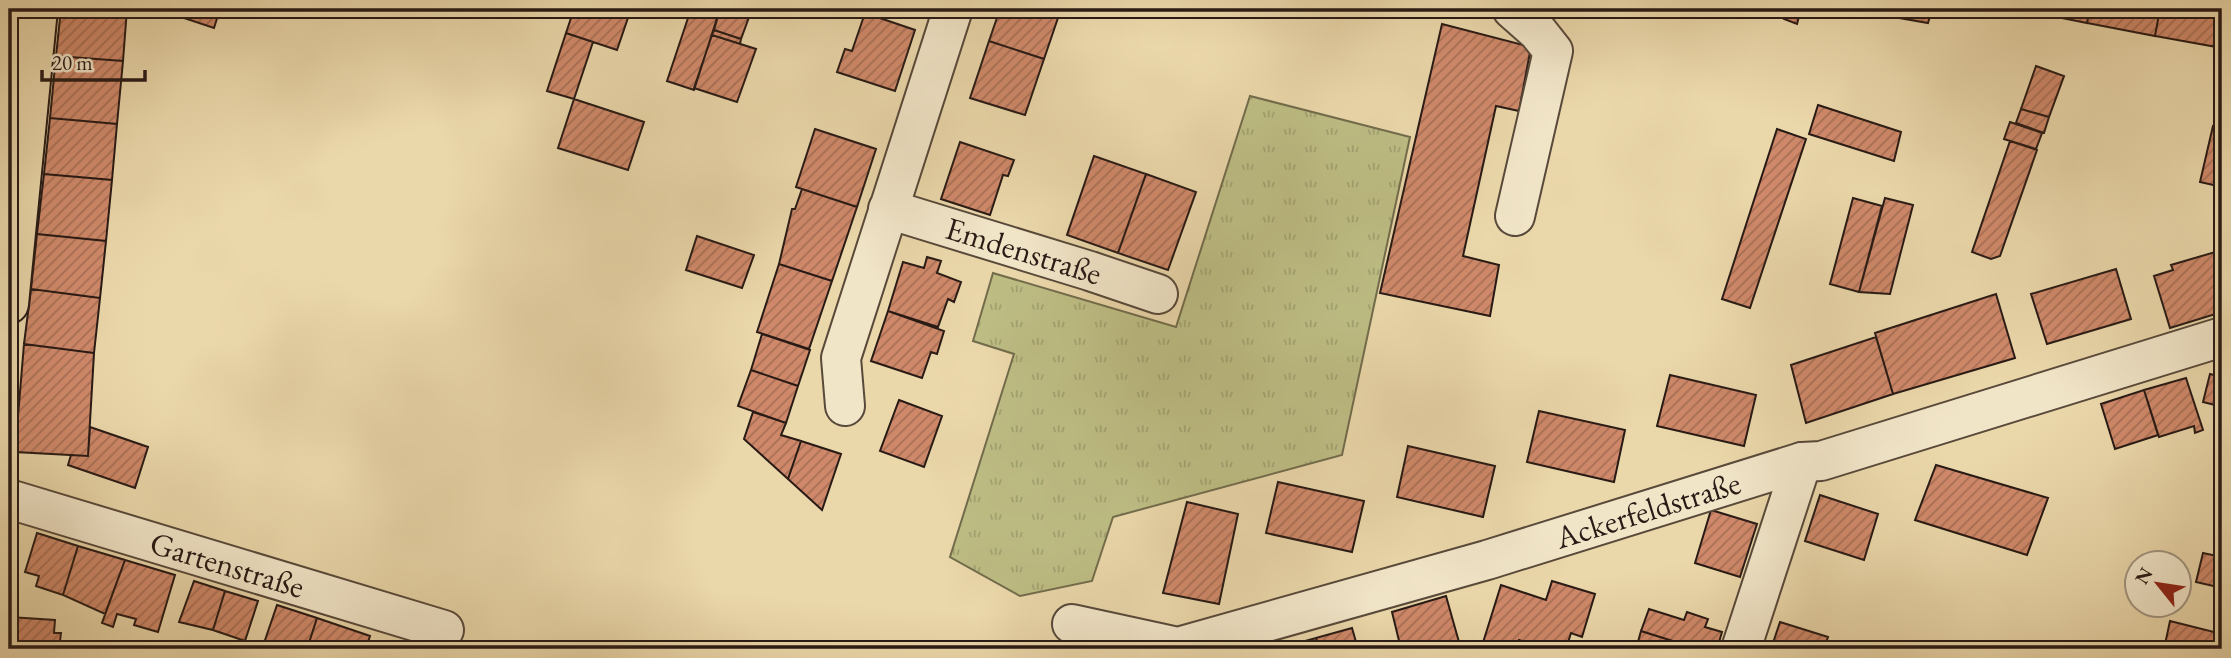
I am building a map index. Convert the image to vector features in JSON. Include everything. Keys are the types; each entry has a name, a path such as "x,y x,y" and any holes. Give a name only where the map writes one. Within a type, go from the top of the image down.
{"main road":[{"path":"9,304 38,9"}],"street":[{"path":"845,406 841,358 953,9"},
{"path":"1512,9 1538,32 1553,51 1515,216"},
{"name":"Emdenstraße","path":"888,209 1158,294"},
{"name":"Ackerfeldstraße","path":"1072,624 1178,647 1487,560 1802,463 1821,461 2222,337"},
{"path":"1741,649 1802,463"},
{"name":"Gartenstraße","path":"9,499 444,630"}],"green space":[{"path":"1250,96 1410,137 1342,455 1113,517 1092,581 1020,596 950,557 1014,354 973,341 993,273 1176,327"}],"building":[{"path":"61,9 127,9 123,61 56,56"},
{"path":"157,9 220,9 214,28"},
{"path":"574,9 631,9 617,50 566,33"},
{"path":"691,9 720,9 694,90 667,81"},
{"path":"720,9 752,9 741,39 714,30"},
{"path":"1000,9 1061,9 1044,59 989,41"},
{"path":"1788,9 1801,9 1797,24 1784,19"},
{"path":"1848,9 1932,9 1928,23"},
{"path":"2017,9 2090,9 2087,23"},
{"path":"2090,9 2160,9 2155,36 2087,23"},
{"path":"2160,9 2222,9 2222,48 2155,36"},
{"path":"865,13 915,30 895,91 837,72 845,49 852,51"},
{"path":"1442,24 1531,47 1519,111 1496,106 1463,256 1499,265 1490,316 1380,293"},
{"path":"714,30 741,39 740,44 712,35"},
{"path":"566,33 593,42 574,99 547,91"},
{"path":"712,35 756,49 737,102 694,88"},
{"path":"989,41 1044,59 1025,115 970,98"},
{"path":"56,56 123,61 117,124 50,118"},
{"path":"2036,66 2064,76 2049,117 2021,109"},
{"path":"574,99 644,122 628,170 558,148"},
{"path":"2222,100 2222,128 2216,127"},
{"path":"1818,105 1901,132 1894,161 1809,134"},
{"path":"2021,109 2049,117 2044,133 2016,123"},
{"path":"50,118 117,124 112,180 44,174"},
{"path":"2010,122 2042,133 2036,149 2004,139"},
{"path":"2213,126 2222,128 2222,187 2200,182"},
{"path":"815,129 876,149 857,207 796,187"},
{"path":"1777,129 1806,139 1750,308 1722,299"},
{"path":"2010,141 2037,150 2000,256 1991,259 1972,252"},
{"path":"960,142 1014,160 1008,176 1003,175 990,215 941,199"},
{"path":"1094,156 1146,174 1118,253 1067,235"},
{"path":"44,174 112,180 106,241 37,234"},
{"path":"1146,174 1196,192 1168,270 1118,253"},
{"path":"802,189 857,207 832,281 779,264 792,209 795,209"},
{"path":"1853,198 1882,206 1859,292 1830,284"},
{"path":"1885,198 1913,205 1890,294 1859,292"},
{"path":"37,234 106,241 100,298 31,289"},
{"path":"697,236 754,255 742,288 686,270"},
{"path":"2222,250 2222,312 2170,328 2154,276 2173,270 2171,265"},
{"path":"927,257 941,261 937,273 961,282 954,302 948,299 938,327 888,311 903,262 924,268"},
{"path":"779,264 832,281 809,349 757,332"},
{"path":"2116,269 2131,319 2047,344 2031,294"},
{"path":"31,289 100,298 94,353 24,344"},
{"path":"1996,294 2015,358 1893,394 1875,333"},
{"path":"888,311 944,331 937,354 931,352 922,378 871,361"},
{"path":"762,334 810,350 798,386 751,370"},
{"path":"1876,337 1893,394 1806,423 1791,365"},
{"path":"24,344 94,353 88,456 15,452"},
{"path":"751,370 798,386 786,423 738,406"},
{"path":"2210,374 2222,377 2219,406 2203,402"},
{"path":"1670,375 1756,395 1744,446 1657,426"},
{"path":"2186,378 2203,430 2195,433 2194,426 2159,437 2144,390"},
{"path":"2144,390 2158,435 2115,449 2101,404"},
{"path":"899,400 942,416 924,467 880,451"},
{"path":"1539,411 1625,430 1614,482 1527,462"},
{"path":"753,412 786,423 781,435 801,441 788,479 744,439"},
{"path":"90,427 148,447 135,488 68,465 71,455 88,456"},
{"path":"801,441 841,454 822,510 788,479"},
{"path":"1408,446 1495,466 1483,517 1397,497"},
{"path":"1936,465 2048,498 2027,555 1915,520"},
{"path":"1278,482 1364,501 1352,552 1266,533"},
{"path":"1820,495 1878,514 1864,560 1805,541"},
{"path":"1187,502 1238,514 1219,604 1163,593"},
{"path":"1711,510 1757,524 1740,577 1695,563"},
{"path":"37,533 78,546 63,595 36,586 39,576 25,572"},
{"path":"78,546 125,560 105,614 63,595"},
{"path":"2203,553 2222,557 2222,588 2196,582"},
{"path":"125,560 175,575 158,632 134,625 136,619 117,614 113,627 102,623"},
{"path":"194,581 225,591 213,630 179,622"},
{"path":"1552,581 1595,594 1582,637 1571,633 1566,649 1548,649 1519,640 1516,649 1481,649 1501,585 1546,600"},
{"path":"225,591 258,601 245,641 213,630"},
{"path":"1446,596 1459,642 1436,649 1401,649 1392,612"},
{"path":"277,605 317,618 307,649 262,649"},
{"path":"1649,609 1684,620 1687,612 1708,619 1705,627 1722,632 1717,649 1698,649 1641,631"},
{"path":"9,617 55,620 54,633 61,633 59,649 9,649"},
{"path":"317,618 370,636 366,649 307,649"},
{"path":"2170,621 2222,634 2222,649 2164,649"},
{"path":"1780,622 1828,637 1824,649 1771,649"},
{"path":"1352,628 1358,649 1320,649 1316,638"},
{"path":"1641,631 1698,649 1636,649"},
{"path":"1316,638 1320,649 1280,649 1280,648"}]}
